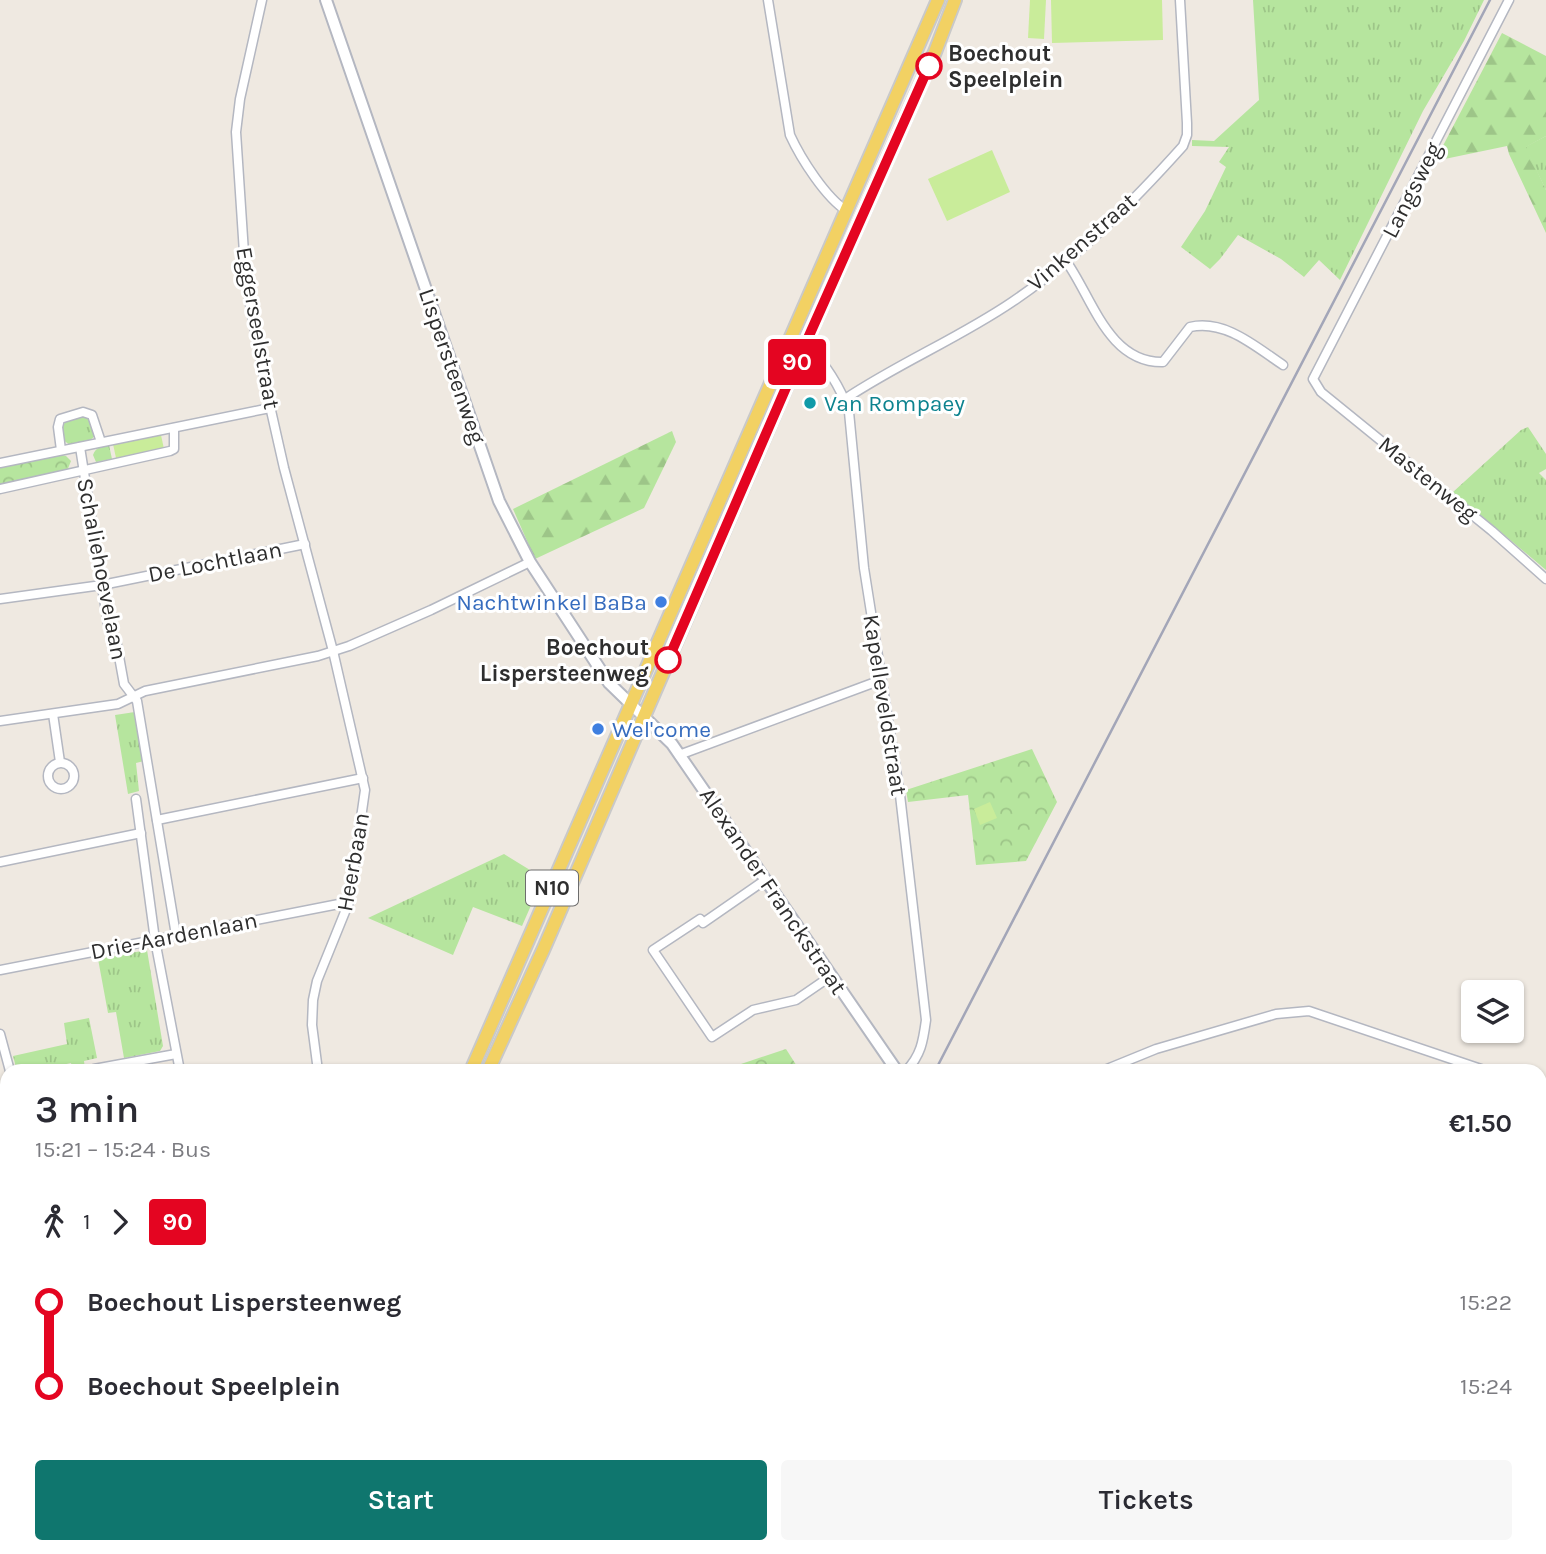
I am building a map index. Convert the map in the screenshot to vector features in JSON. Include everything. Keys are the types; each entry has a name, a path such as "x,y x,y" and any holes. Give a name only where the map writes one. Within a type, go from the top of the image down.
{"main road":[{"name":"N10","path":"474,1064 939,0"},
{"name":"N10","path":"491,1064 923,79 955,0"},
{"path":"909,65 917,58 925,64 923,79"},
{"path":"801,316 798,332 800,336 806,337 811,332"}],"street":[{"name":"Eggerseelstraat","path":"262,0 240,99 236,156 246,283 284,468 333,651"},
{"name":"Lispersteenweg","path":"326,0 499,501 530,562 609,683 643,717"},
{"path":"768,0 790,135 796,148 836,204 847,211"},
{"name":"Vinkenstraat","path":"845,398 1012,302 1066,261 1116,215 1183,146 1186,123 1180,0"},
{"name":"Langsweg","path":"1312,379 1509,0"},
{"path":"1066,261 1104,328 1127,350 1142,359 1163,362 1187,330 1199,326 1216,327 1234,334 1283,365"},
{"name":"Kapelleveldstraat","path":"803,349 827,369 845,398 852,430 864,568 900,794 926,1020 922,1047 912,1064"},
{"name":"Mastenweg","path":"1312,379 1321,392 1492,531 1546,579"},
{"path":"0,463 271,408"},
{"path":"61,450 58,427 60,419 83,412 93,415 101,442"},
{"path":"0,489 170,452 176,445 174,428"},
{"name":"Schaliehoevelaan","path":"80,447 108,624 117,640 124,684 137,701 176,936"},
{"name":"De Lochtlaan","path":"0,599 102,585 306,544"},
{"path":"0,721 117,704 145,691 333,651 431,610 530,562"},
{"name":"Heerbaan","path":"317,1064 312,1026 313,1000 317,981 349,902 365,790 333,651"},
{"path":"679,755 881,680"},
{"path":"53,714 60,762"},
{"name":"Alexander Franckstraat","path":"643,717 666,737 679,755 892,1064"},
{"path":"157,820 363,778"},
{"path":"136,799 155,940 178,1064"},
{"path":"0,862 141,833"},
{"path":"765,880 703,923 700,919 653,950 712,1037 753,1010 796,1000 831,976"},
{"name":"Drie-Aardenlaan","path":"0,970 349,902"},
{"path":"1119,1064 1156,1049 1276,1014 1309,1011 1466,1064"},
{"path":"0,1034 8,1064"},
{"path":"121,1064 176,1054"}],"green space":[{"path":"1030,0 1046,0 1044,39 1028,38"},
{"path":"1051,0 1162,0 1163,40 1052,43"},
{"path":"1253,0 1484,0 1464,41 1423,111 1340,280 1319,260 1304,277 1281,259 1238,235 1210,269 1181,247 1205,211 1226,167 1219,162 1229,147 1192,146 1192,140 1214,141 1259,100"},
{"path":"1502,33 1546,56 1546,136 1526,147 1546,190 1546,233 1507,146 1435,161"},
{"path":"1546,136 1546,190 1525,147"},
{"path":"992,150 1010,192 947,221 928,179"},
{"path":"86,417 92,420 95,436 89,441 70,445 63,440 63,425 68,419"},
{"path":"1528,427 1546,454 1546,469 1539,473 1546,480 1546,570 1453,492 1521,430"},
{"path":"672,431 676,442 644,508 535,559 513,509"},
{"path":"161,435 164,449 116,458 113,444"},
{"path":"109,445 112,459 96,462 93,455 96,450"},
{"path":"61,455 71,461 67,471 0,486 0,468"},
{"path":"135,712 144,761 136,763 139,791 128,794 115,715"},
{"path":"1032,749 1057,802 1026,861 976,865 968,795 908,802 906,790"},
{"path":"990,802 997,818 980,825 974,809"},
{"path":"504,854 543,878 522,926 473,907 453,955 368,918"},
{"path":"147,950 163,1046 160,1051 124,1058 116,1012 108,1013 98,959"},
{"path":"89,1018 97,1058 84,1061 84,1064 15,1064 13,1056 67,1044 64,1023"},
{"path":"786,1049 796,1064 741,1064"}],"railway":[{"path":"939,1064 1490,0"}],"bus line":[{"name":"90","path":"668,660 929,66"}],"place":[{"name":"Boechout Speelplein","path":"929,66"},
{"name":"Van Rompaey","path":"810,403"},
{"name":"Nachtwinkel BaBa","path":"661,602"},
{"name":"Boechout Lispersteenweg","path":"668,660"},
{"name":"Wel'come","path":"598,729"}]}
